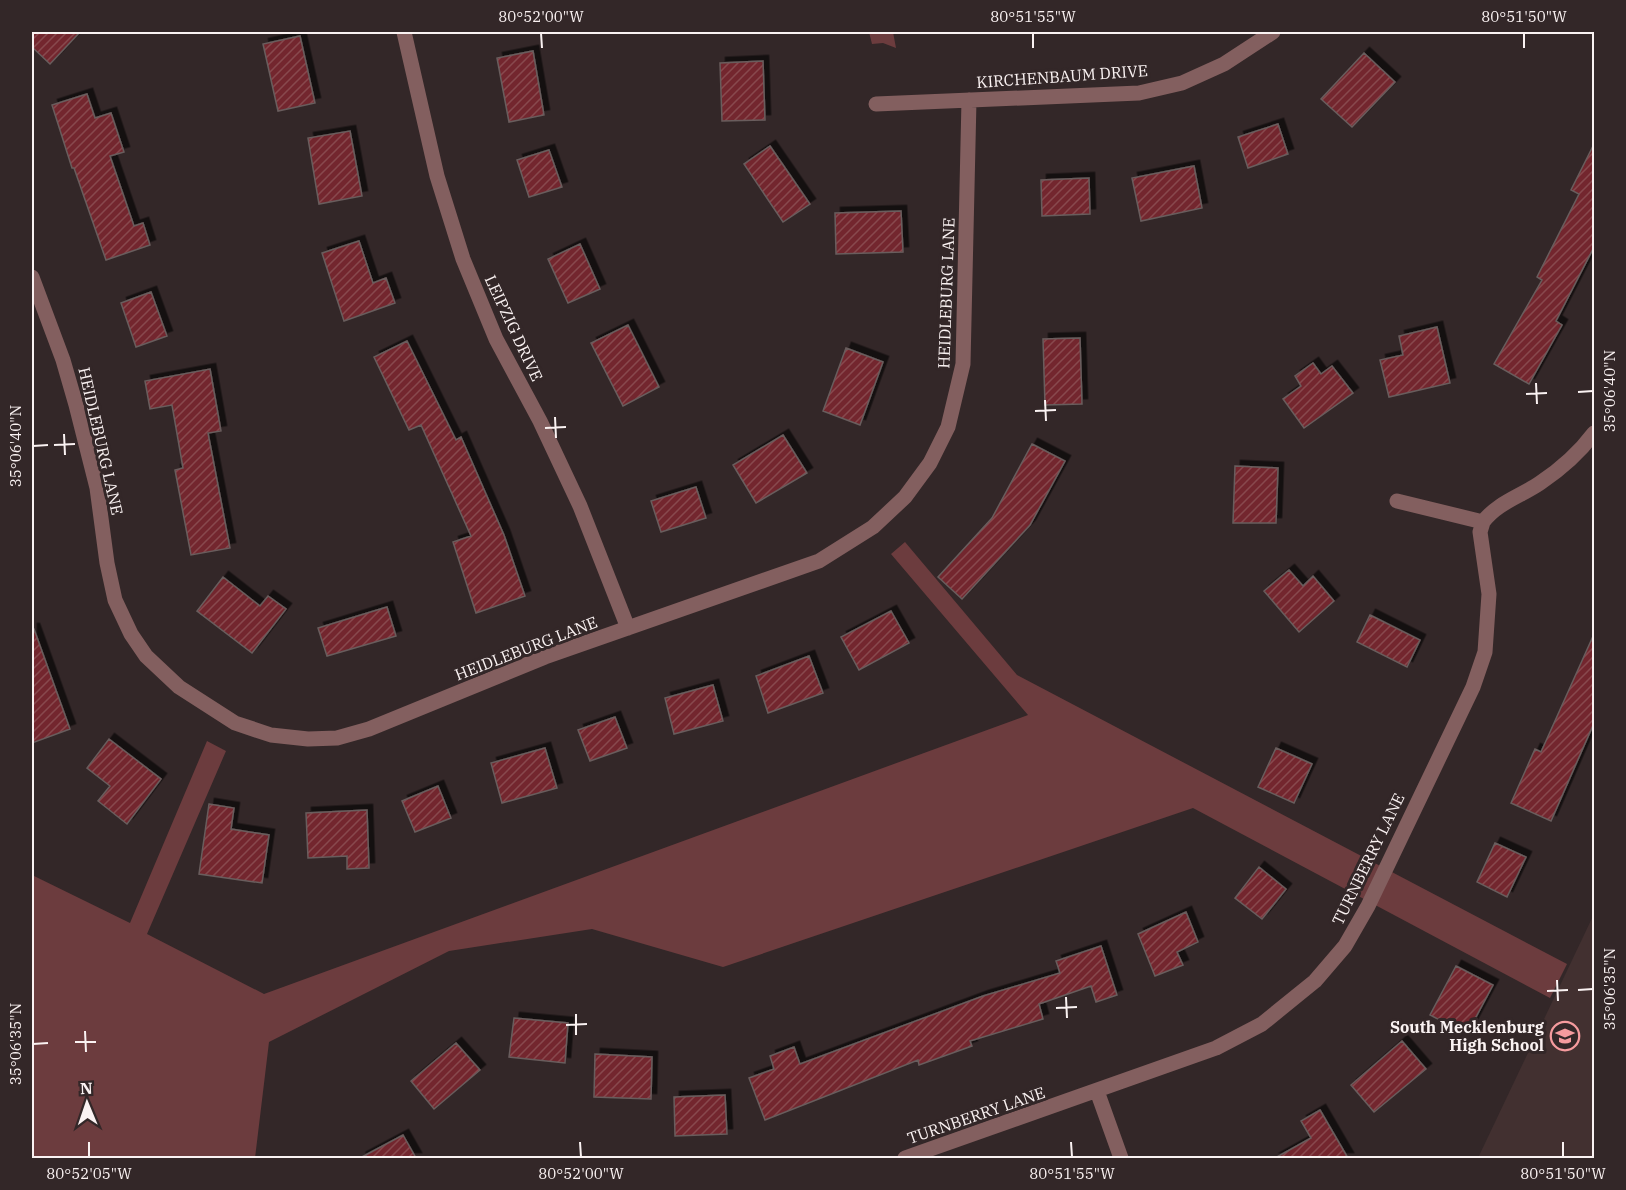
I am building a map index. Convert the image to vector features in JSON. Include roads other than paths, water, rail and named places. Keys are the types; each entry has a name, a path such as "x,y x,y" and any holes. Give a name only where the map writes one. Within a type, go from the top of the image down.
{"street":[{"name":"LEIPZIG DRIVE","path":"404,32 437,176 462,259 496,339 540,421 580,507 627,628"},
{"name":"KIRCHENBAUM DRIVE","path":"876,104 1139,93 1182,83 1224,64 1273,32"},
{"name":"HEIDLEBURG LANE","path":"32,277 63,360 76,405 97,489 107,563 122,617 146,656 179,687 235,723 271,735 308,739 337,738 369,729 545,657 819,561 873,527 897,505 930,463 954,408 963,363 969,100"},
{"path":"1397,501 1483,522 1490,512 1539,484 1569,462 1594,433"},
{"name":"TURNBERRY LANE","path":"905,1158 1216,1048 1262,1024 1315,981 1345,946 1368,906 1476,678 1488,633 1489,594 1480,532 1483,522"},
{"path":"1097,1091 1121,1158"}],"place":[{"name":"South Mecklenburg High School","path":"1565,1036"}]}
